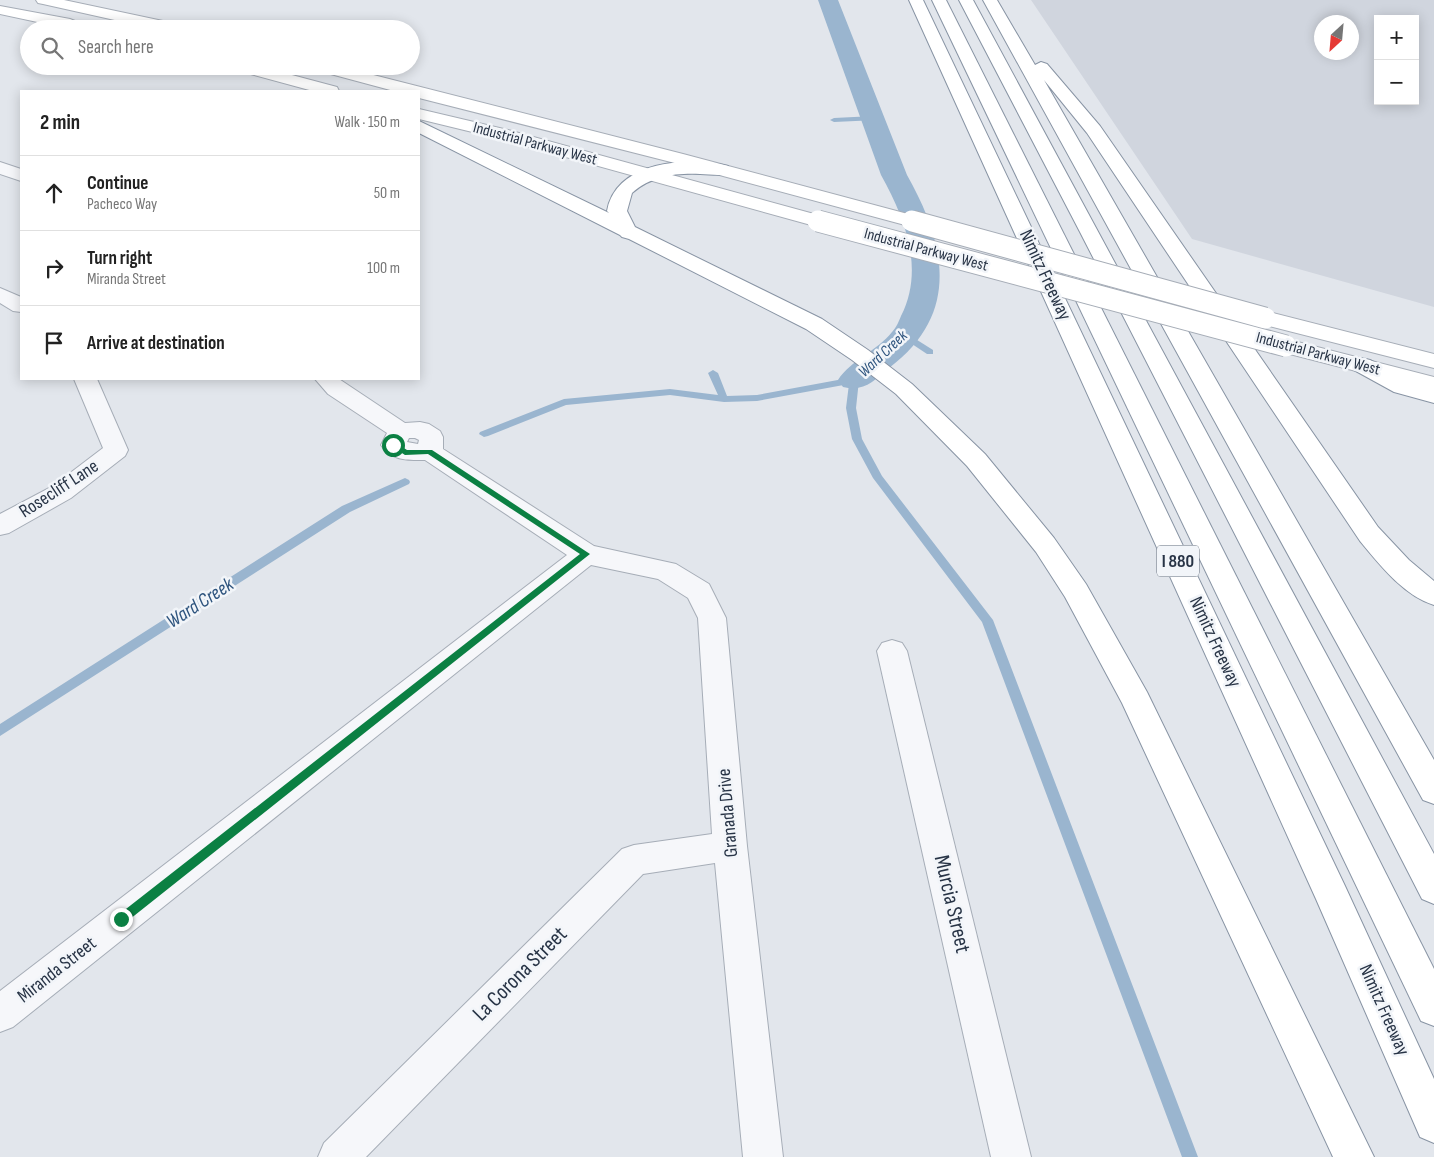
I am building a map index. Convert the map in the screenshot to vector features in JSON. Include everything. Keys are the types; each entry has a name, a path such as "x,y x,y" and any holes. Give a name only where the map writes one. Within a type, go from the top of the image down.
{"main road":[{"path":"43,0 136,20"},
{"name":"Nimitz Freeway","path":"916,0 1334,898 1434,1124"},
{"name":"I 880","path":"939,0 1434,1008"},
{"path":"966,0 1090,232 1434,888"},
{"path":"0,10 51,20"},
{"path":"995,10 1094,130 1369,534 1389,559 1411,579 1434,595"},
{"path":"995,10 1434,790"},
{"path":"271,75 327,90"},
{"path":"352,75 408,90"},
{"name":"Industrial Parkway West","path":"420,93 811,193 1265,318 1434,361"},
{"name":"Industrial Parkway West","path":"420,114 502,134 818,221 1434,384"},
{"path":"420,127 629,233 814,324 860,355 904,389 976,460 1045,545 1076,591 1136,701 1354,1157"},
{"path":"629,233 617,211 619,200 624,190 634,181 670,170 688,168 721,170"},
{"path":"1362,365 1402,388 1434,396"}],"street":[{"path":"0,168 20,175"},
{"path":"0,294 20,305"},
{"path":"0,314 20,305"},
{"name":"Rosecliff Lane","path":"0,526 62,492 116,450 86,380"},
{"path":"327,380 336,389 400,431 393,445 405,452 430,452 586,554"},
{"name":"Granada Drive","path":"586,554 666,571 699,590 712,618 730,846 763,1157"},
{"name":"Miranda Street","path":"0,1014 586,554"},
{"name":"Murcia Street","path":"892,651 1011,1157"},
{"name":"La Corona Street","path":"338,1157 634,860 730,846"}],"shaded area":[{"path":"1031,0 1434,0 1434,307 1192,239"}],"waterway":[{"name":"Ward Creek","path":"828,0 894,175 908,200 921,235 927,268 924,300 906,336 885,357 854,380"},
{"path":"834,120 874,118"},
{"path":"906,336 930,352"},
{"path":"713,373 724,399"},
{"path":"724,399 757,398 854,380 851,408 857,439 878,478 987,620 1190,1157"},
{"name":"Ward Creek","path":"484,434 564,402 670,392 724,399"},
{"name":"Ward Creek","path":"0,731 346,509 405,482"}],"route":[{"path":"121,919 586,554 430,452 405,452 393,445"}]}
